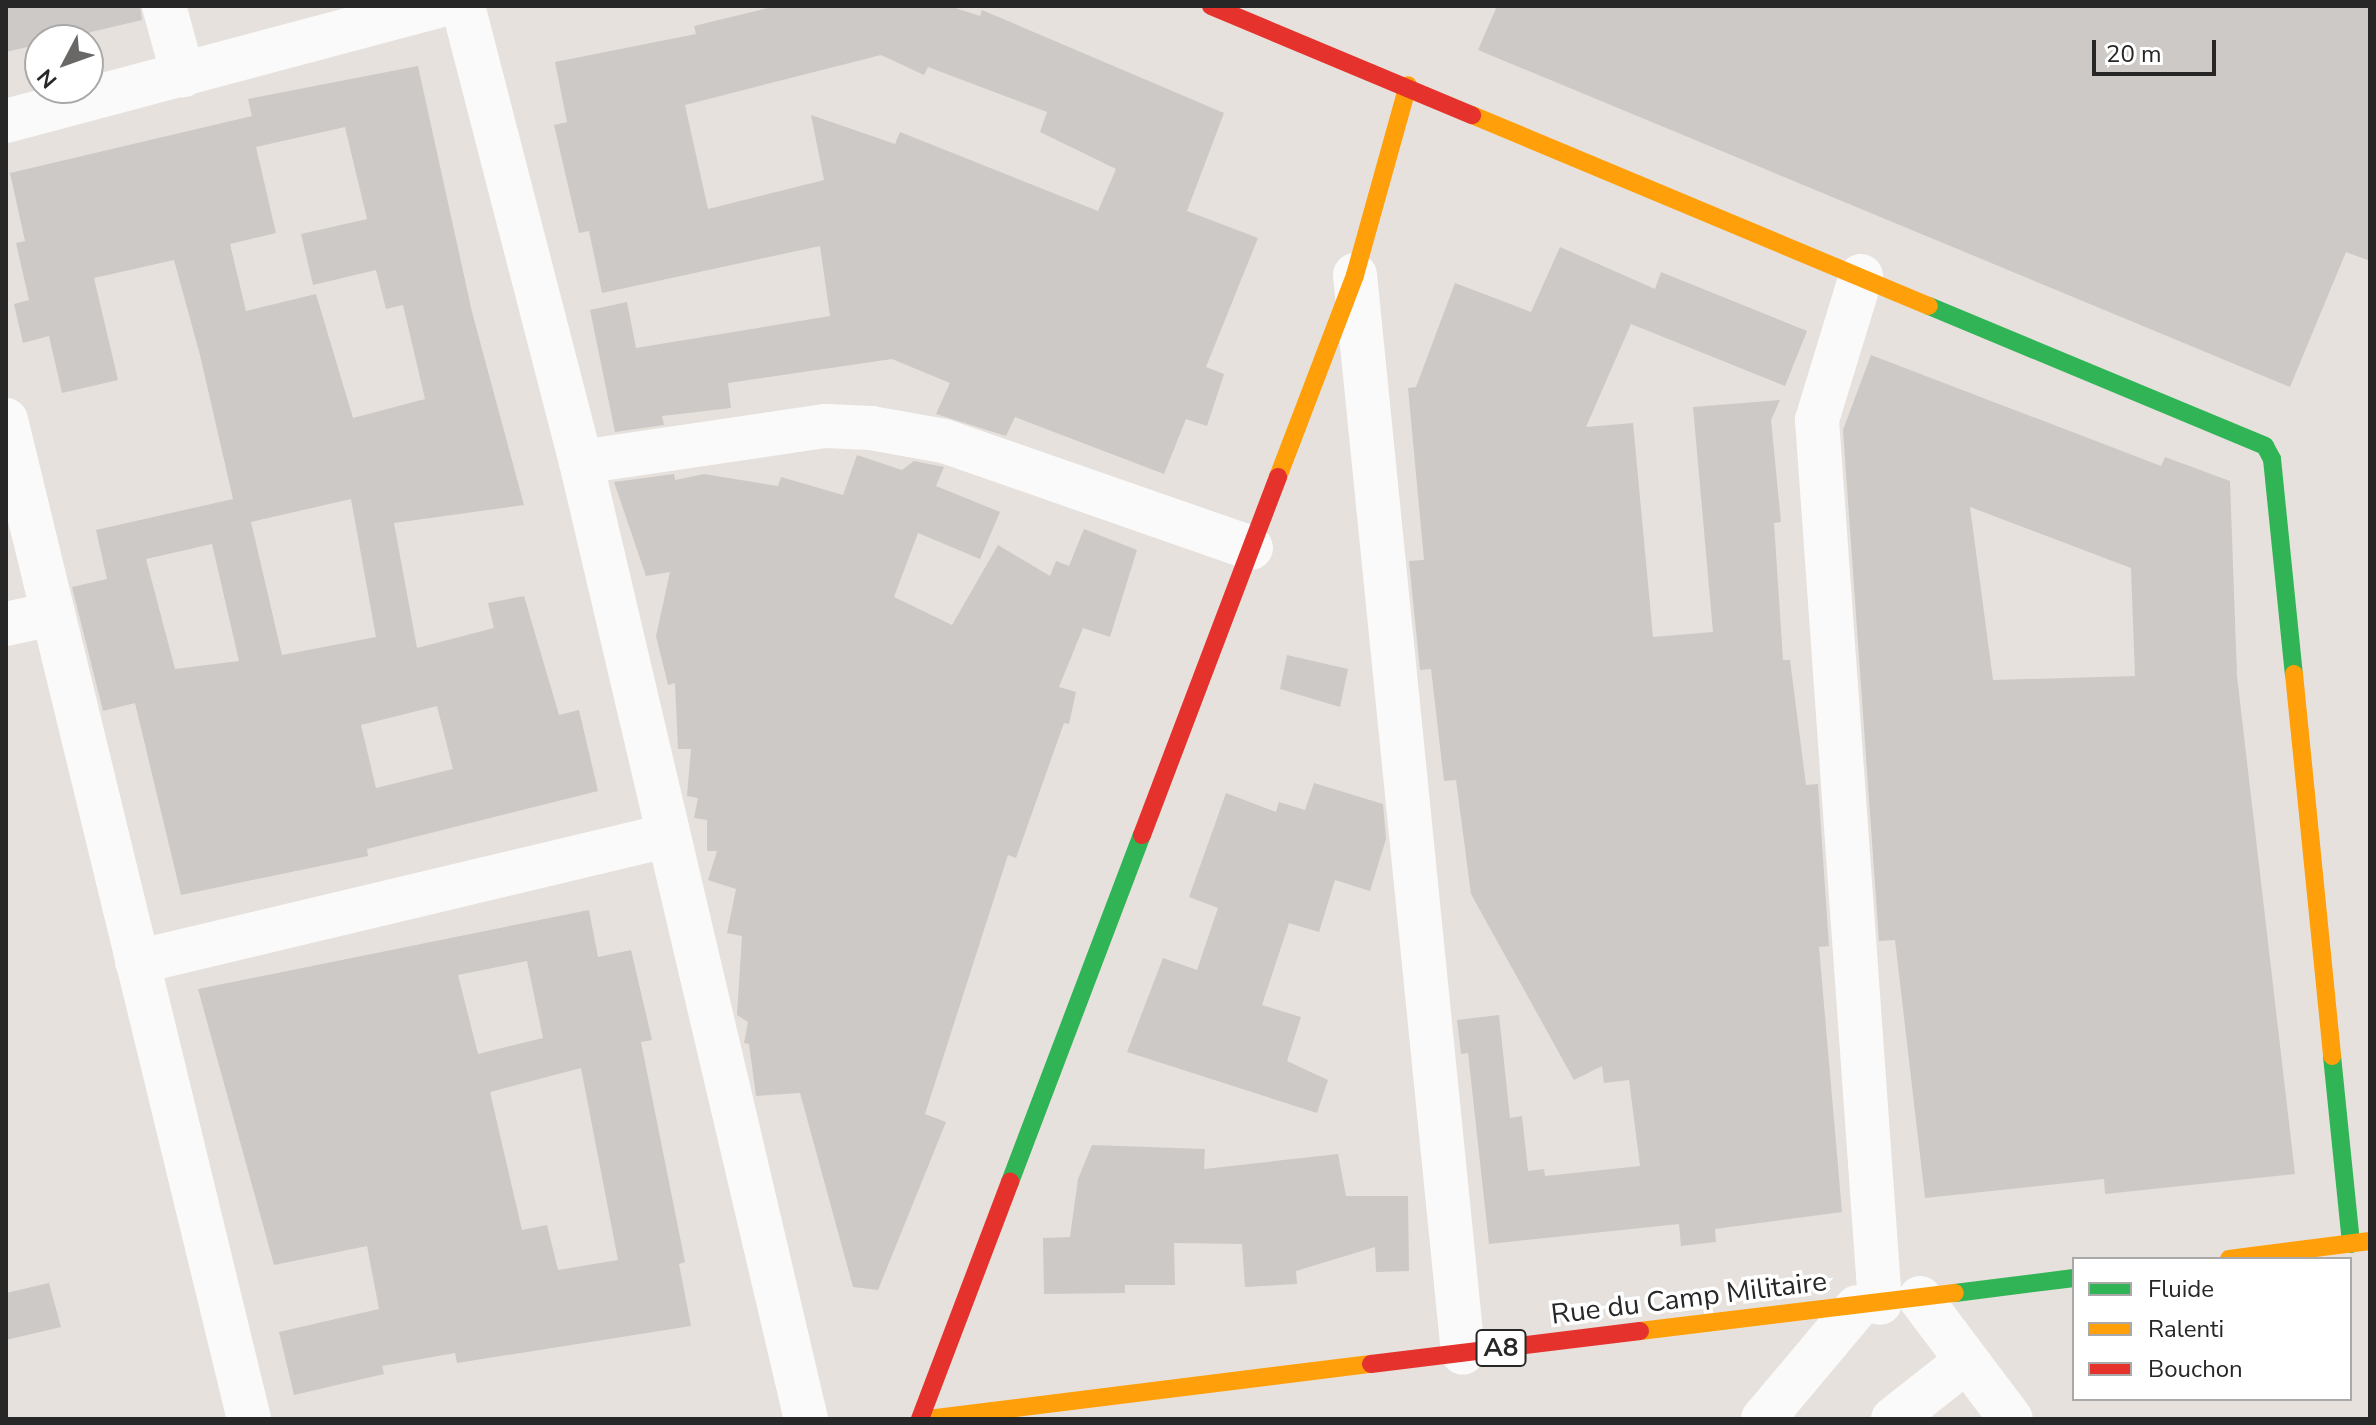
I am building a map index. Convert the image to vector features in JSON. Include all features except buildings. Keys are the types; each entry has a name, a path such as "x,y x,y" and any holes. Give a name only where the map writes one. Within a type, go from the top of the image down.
{"main road":[{"path":"1211,6 1408,85 2265,446 2272,459 2351,1244"},
{"path":"920,1419 1355,275 1408,85"},
{"path":"2245,1257 2370,1241"},
{"name":"Rue du Camp Militaire","path":"928,1419 2072,1278"}],"street":[{"path":"164,6 183,75"},
{"path":"6,121 438,6"},
{"path":"463,6 581,462 666,836 806,1419"},
{"path":"1355,275 1463,1353"},
{"path":"1861,276 1817,420 1886,1302 1964,1363 2011,1419"},
{"path":"6,420 249,1419"},
{"path":"581,462 826,426 871,428 944,441 1251,548"},
{"path":"6,624 52,614"},
{"path":"137,962 666,836"},
{"path":"1763,1419 1886,1302"},
{"path":"1893,1419 1964,1363"}],"traffic: fast":[{"path":"1929,306 2265,446 2272,459 2294,674"},
{"path":"1010,1182 1142,835"},
{"path":"2332,1056 2351,1244"},
{"path":"1955,1293 2072,1278"}],"traffic: slow":[{"path":"1278,477 1355,275 1408,85"},
{"path":"1472,115 1929,306"},
{"path":"2294,674 2332,1056"},
{"path":"2245,1257 2370,1241"},
{"path":"1640,1331 1955,1293"},
{"path":"928,1419 1371,1364"}],"traffic: jam":[{"path":"1211,6 1472,115"},
{"path":"1142,835 1278,477"},
{"path":"920,1419 1010,1182"},
{"path":"1371,1364 1640,1331"}]}
